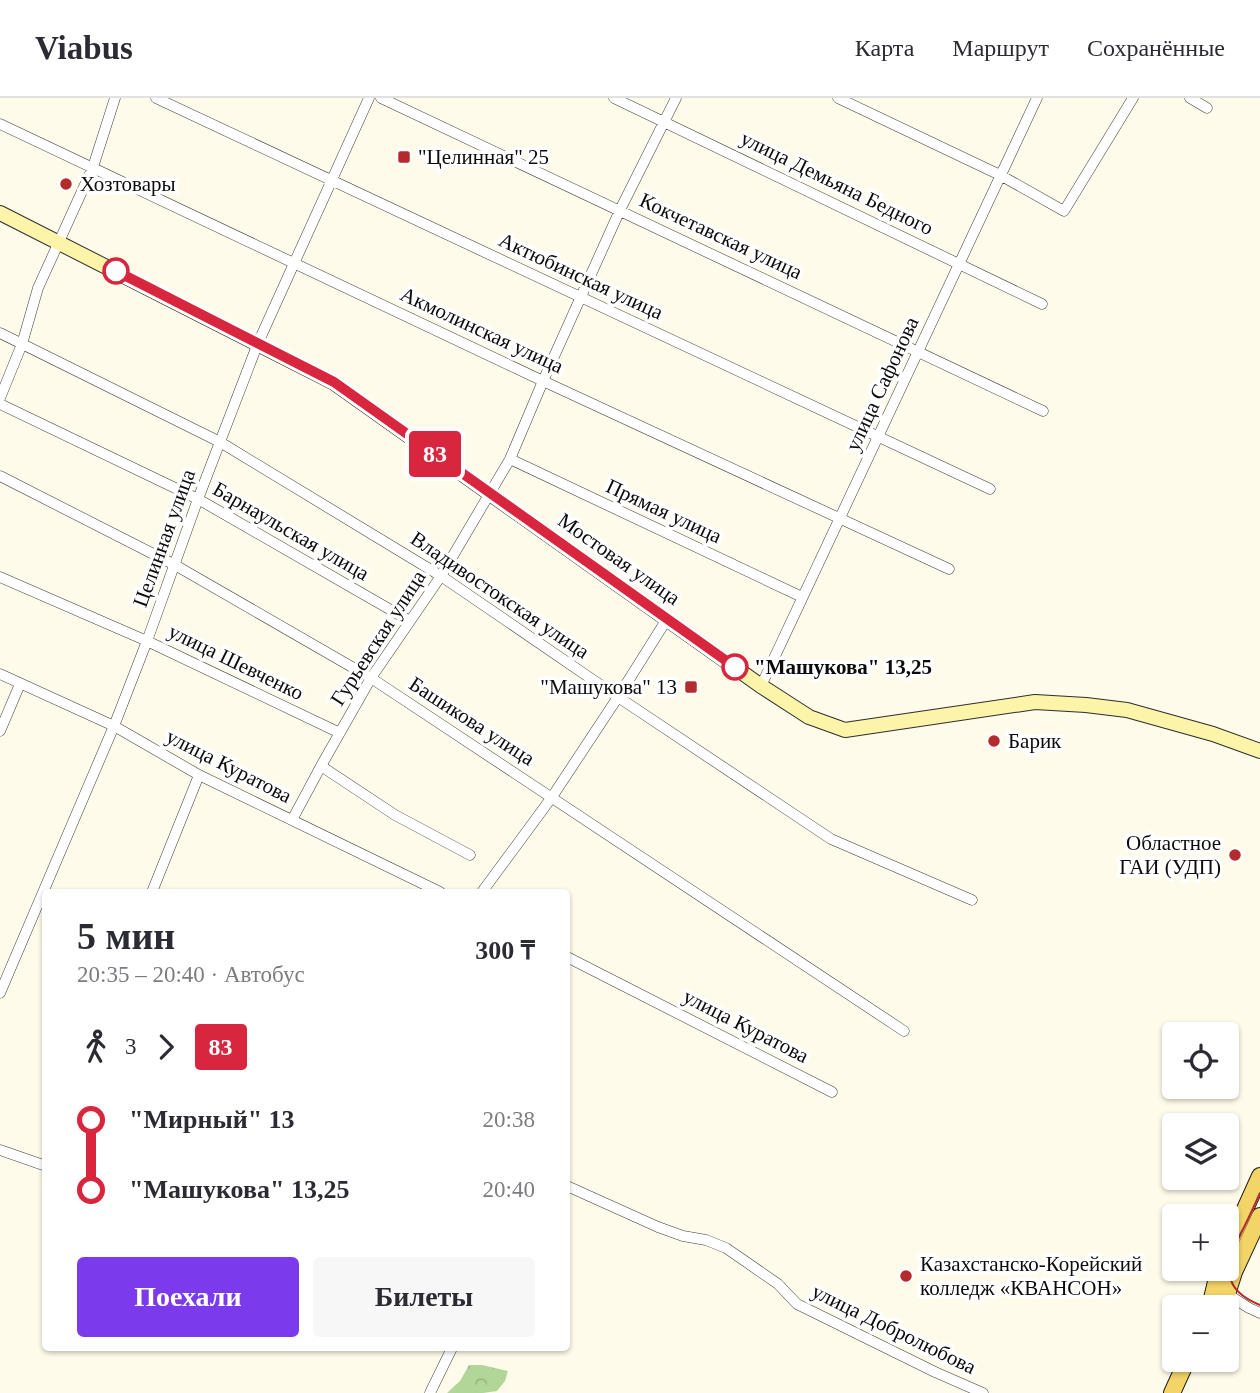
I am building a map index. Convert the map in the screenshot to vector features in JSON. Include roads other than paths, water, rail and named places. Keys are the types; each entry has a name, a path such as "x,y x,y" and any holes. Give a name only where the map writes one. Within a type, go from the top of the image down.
{"main road":[{"path":"1239,1222 1260,1176"},
{"path":"1221,1295 1260,1216"},
{"path":"1172,1393 1182,1372"},
{"path":"1181,1393 1191,1372"}],"street":[{"path":"0,398 22,344 38,288 93,167 115,98"},
{"name":"Актюбинская улица","path":"156,98 990,489"},
{"name":"Целинная улица","path":"44,889 148,641 198,499 258,343 369,98"},
{"name":"Кокчетавская улица","path":"381,98 1043,411"},
{"name":"улица Демьяна Бедного","path":"614,98 1042,304"},
{"name":"Гурьевская улица","path":"292,820 371,678 441,576 510,459 620,210 676,98"},
{"path":"838,98 1000,176 1064,211 1133,98"},
{"name":"улица Сафонова","path":"761,686 1037,98"},
{"path":"1190,98 1207,108"},
{"name":"Акмолинская улица","path":"0,124 543,381 949,569"},
{"name":"Мостовая улица","path":"0,213 334,382 761,686 809,717 845,730 1035,702 1086,705 1127,710 1213,734 1260,751"},
{"name":"Владивостокская улица","path":"0,333 220,442 441,576 831,839 972,900"},
{"name":"Барнаульская улица","path":"0,404 198,499 410,621"},
{"name":"Прямая улица","path":"510,459 802,597"},
{"name":"Башикова улица","path":"0,476 175,565 371,678 904,1031"},
{"name":"улица Шевченко","path":"0,577 148,641 340,733"},
{"path":"484,889 552,797 667,619"},
{"name":"улица Куратова","path":"0,674 114,726 198,775 425,889"},
{"path":"0,730 20,684"},
{"path":"321,766 395,815 470,855"},
{"path":"153,889 198,775"},
{"name":"Целинная улица","path":"0,993 42,895"},
{"name":"улица Куратова","path":"570,959 832,1092"},
{"path":"0,1150 42,1162"},
{"name":"улица Добролюбова","path":"570,1187 658,1227 726,1248 778,1284 797,1304 983,1393"},
{"path":"1239,1304 1260,1313"},
{"path":"430,1393 451,1351"}],"tram line":[{"path":"1260,1193 1236,1245 1230,1266 1232,1284 1238,1292 1260,1305"}],"place":[{"name":"\"Целинная\" 25","path":"404,157"},
{"name":"Хозтовары","path":"66,184"},
{"name":"\"Машукова\" 13,25","path":"735,667"},
{"name":"\"Машукова\" 13","path":"691,687"},
{"name":"Барик","path":"994,741"},
{"name":"Областное ГАИ (УДП)","path":"1235,855"},
{"name":"Казахстанско-Корейский колледж «КВАНСОН»","path":"906,1276"}]}
